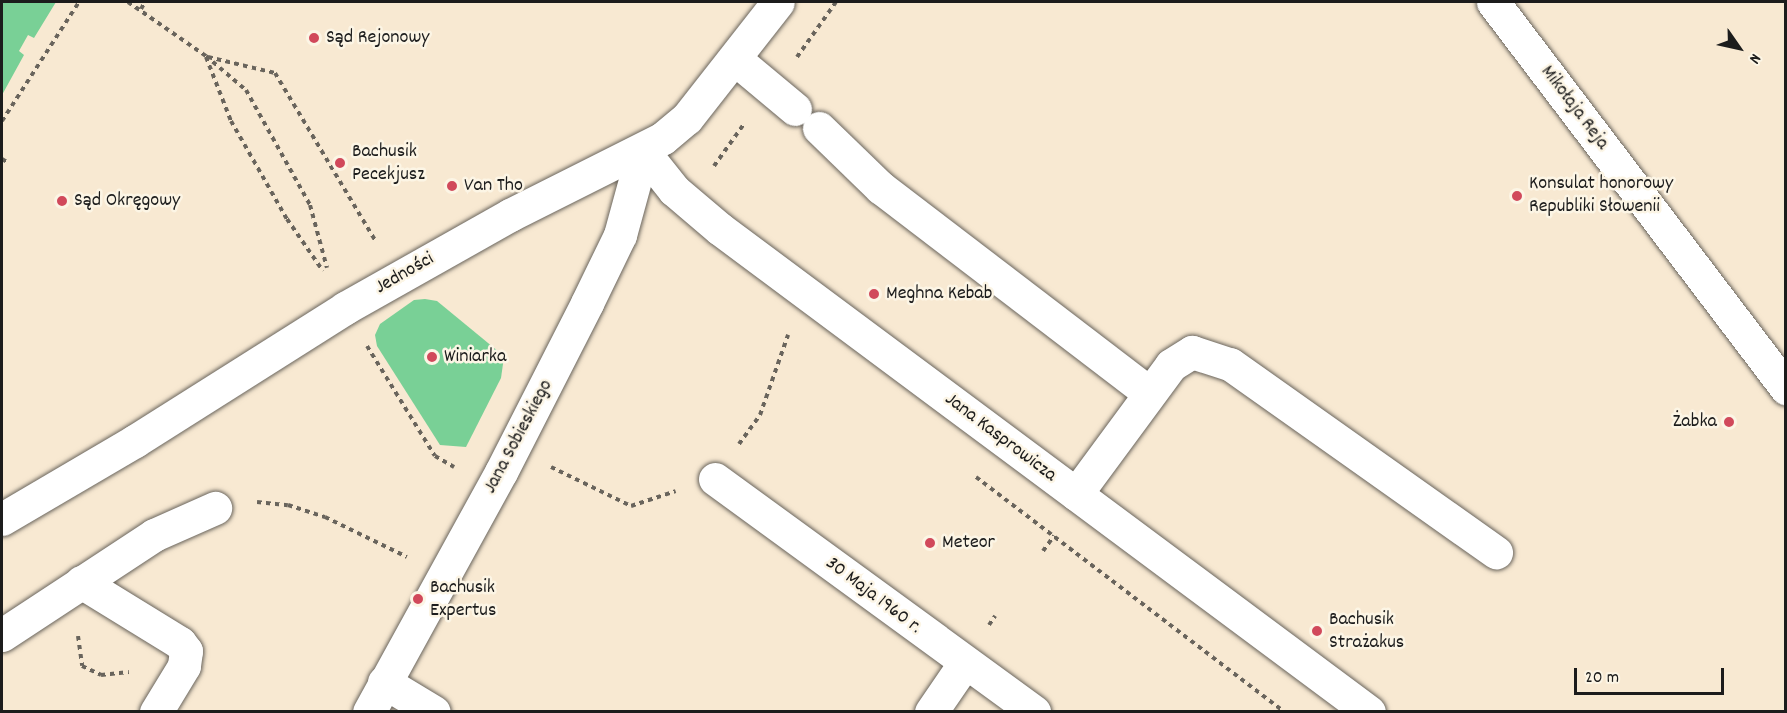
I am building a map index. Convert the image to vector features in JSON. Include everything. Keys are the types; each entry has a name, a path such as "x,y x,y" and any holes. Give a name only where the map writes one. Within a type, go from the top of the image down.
{"street":[{"name":"Jedności","path":"2,519 135,441 345,308 510,215 643,151 687,118 778,2"},
{"name":"Mikołaja Reja","path":"1493,2 1785,388"},
{"path":"735,59 807,118 881,188 1149,393"},
{"name":"Jana Sobieskiego","path":"369,711 496,480 620,235 643,151"},
{"name":"Jana Kasprowicza","path":"643,151 674,190 720,229 1369,711"},
{"path":"1076,494 1171,365 1192,352 1230,364 1496,552"},
{"name":"30 Maja 1960 r.","path":"715,479 964,664 1034,711"},
{"path":"2,635 154,535 215,508"},
{"path":"81,582 180,643 186,651 184,666 156,711"},
{"path":"931,711 964,664"},
{"path":"384,682 434,711"}],"path":[{"path":"2,121 79,2"},
{"path":"128,2 206,56 246,90 284,154 310,206 327,274 287,219 231,122 206,56"},
{"path":"141,9 145,2"},
{"path":"206,56 275,73 382,252"},
{"path":"2,159 7,162"},
{"path":"760,415 788,335"},
{"path":"363,341 435,456 496,480"},
{"path":"551,466 631,506"},
{"path":"249,501 288,505 325,517 444,575"},
{"path":"1043,551 1054,536"}],"green space":[{"path":"2,2 56,2 34,38 28,35 19,51 24,55 2,95"},
{"path":"414,300 437,301 499,352 503,364 501,378 466,447 440,445 377,346 375,335 380,324"}],"place":[{"name":"Sąd Rejonowy","path":"314,38"},
{"name":"Bachusik Pecekjusz","path":"340,163"},
{"name":"Van Tho","path":"452,186"},
{"name":"Konsulat honorowy Republiki Słowenii","path":"1517,196"},
{"name":"Sąd Okręgowy","path":"62,201"},
{"name":"Meghna Kebab","path":"874,294"},
{"name":"Winiarka","path":"432,357"},
{"name":"Żabka","path":"1729,422"},
{"name":"Meteor","path":"930,543"},
{"name":"Bachusik Expertus","path":"418,599"},
{"name":"Bachusik Strażakus","path":"1317,631"}]}
